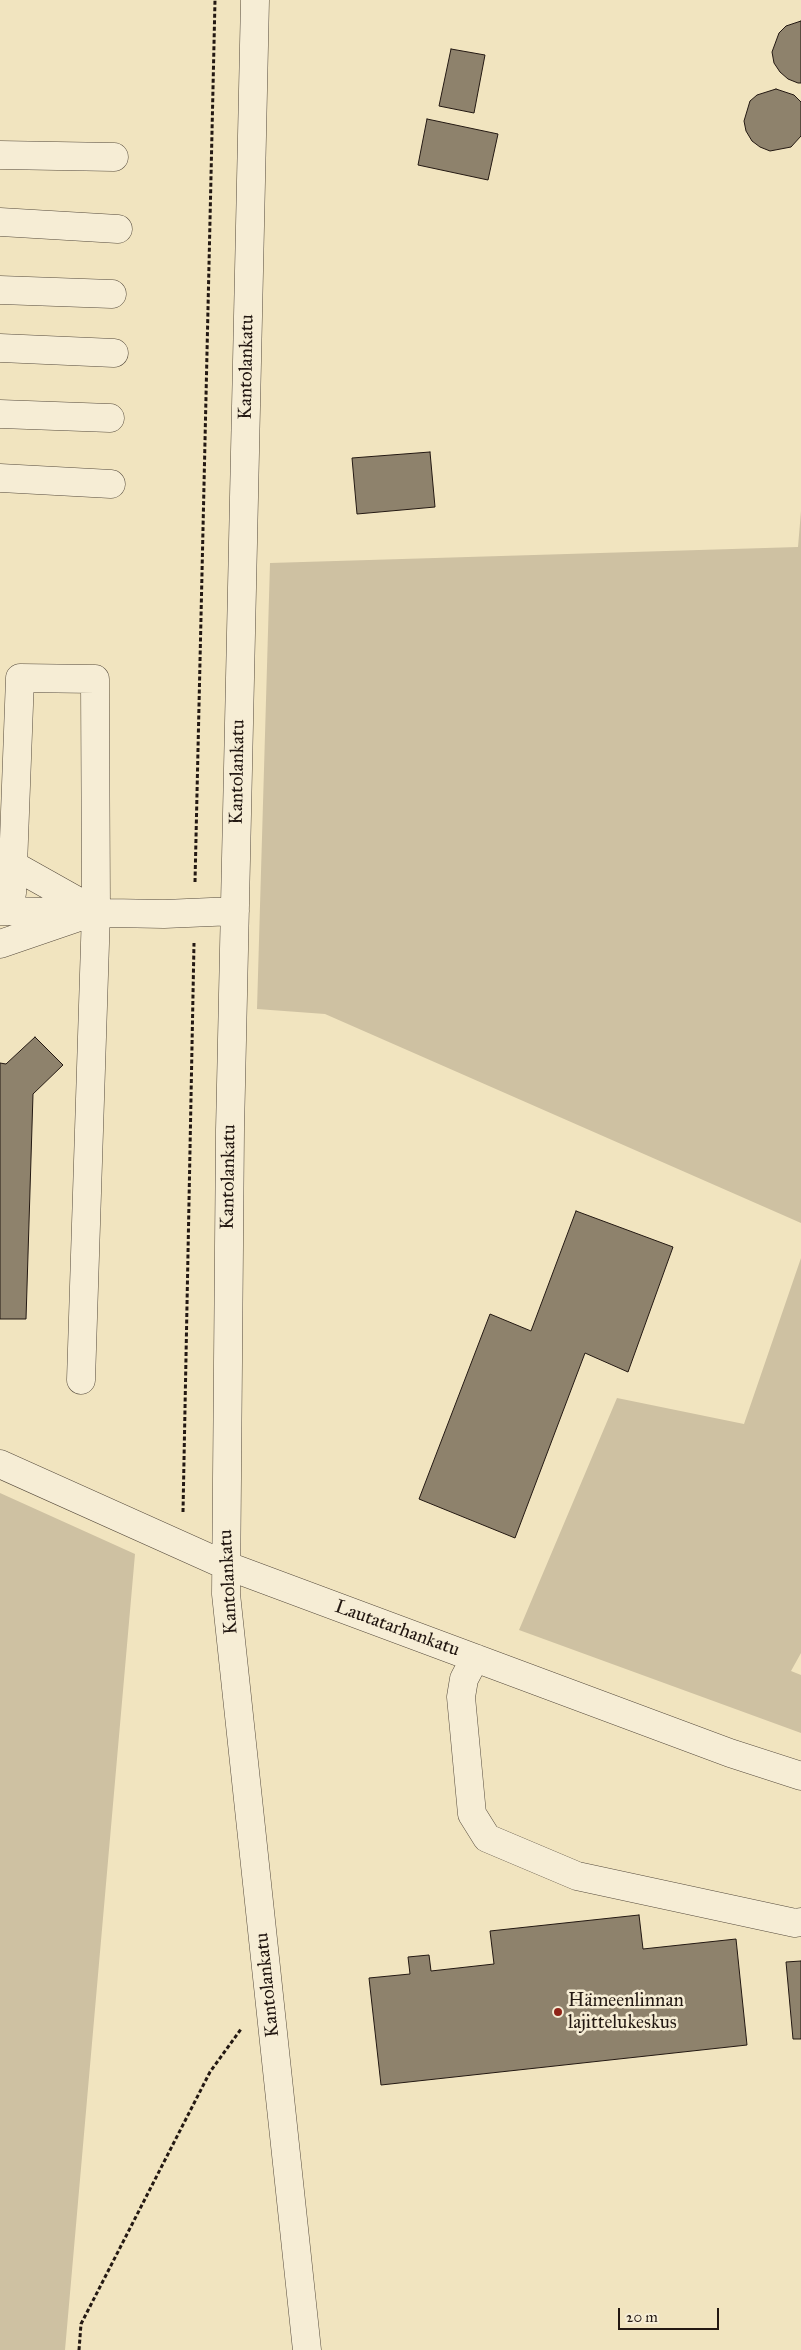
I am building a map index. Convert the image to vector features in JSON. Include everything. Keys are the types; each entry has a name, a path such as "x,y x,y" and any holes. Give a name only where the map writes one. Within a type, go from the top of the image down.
{"street":[{"name":"Kantolankatu","path":"256,0 234,911 225,1565 226,1594 307,2350"},
{"path":"0,155 114,157"},
{"path":"0,222 118,229"},
{"path":"0,290 112,294"},
{"path":"0,348 114,353"},
{"path":"0,414 110,418"},
{"path":"0,478 110,484"},
{"path":"81,1380 96,912 95,679 20,678 4,899 96,912 234,911"},
{"path":"7,859 96,912"},
{"path":"0,944 96,912"},
{"name":"Lautatarhankatu","path":"0,1464 225,1565 730,1753 801,1776"},
{"path":"475,1658 464,1679 461,1697 472,1814 487,1838 577,1876 795,1923 801,1922"}],"path":[{"path":"182,1545 194,912 216,0"},
{"path":"79,2350 81,2324 210,2072 269,1992"}],"shaded area":[{"path":"801,511 801,1223 325,1014 257,1009 270,563 798,547"},
{"path":"801,1258 801,1653 791,1671 801,1675 801,1733 519,1630 617,1398 744,1424"},
{"path":"0,1493 135,1554 65,2350 0,2350"}],"building":[{"path":"801,21 801,83 798,83 788,79 780,72 774,63 772,52 779,33 786,26"},
{"path":"451,49 485,55 474,113 439,106"},
{"path":"776,89 794,95 801,102 801,136 791,147 770,151 752,141 746,131 744,121 750,101 757,95"},
{"path":"427,119 498,134 488,180 418,165"},
{"path":"430,452 435,507 357,514 352,458"},
{"path":"35,1037 63,1065 33,1094 26,1319 0,1319 0,1063 6,1064"},
{"path":"576,1211 673,1247 628,1372 585,1353 515,1538 419,1499 490,1314 531,1331"},
{"name":"Hämeenlinnan lajittelukeskus","path":"639,1915 643,1949 736,1939 747,2045 381,2085 369,1978 410,1974 408,1957 429,1955 431,1971 494,1964 490,1931"},
{"path":"801,1961 801,2039 793,2039 786,1962"}],"place":[{"name":"Hämeenlinnan lajittelukeskus","path":"558,2012"}]}
